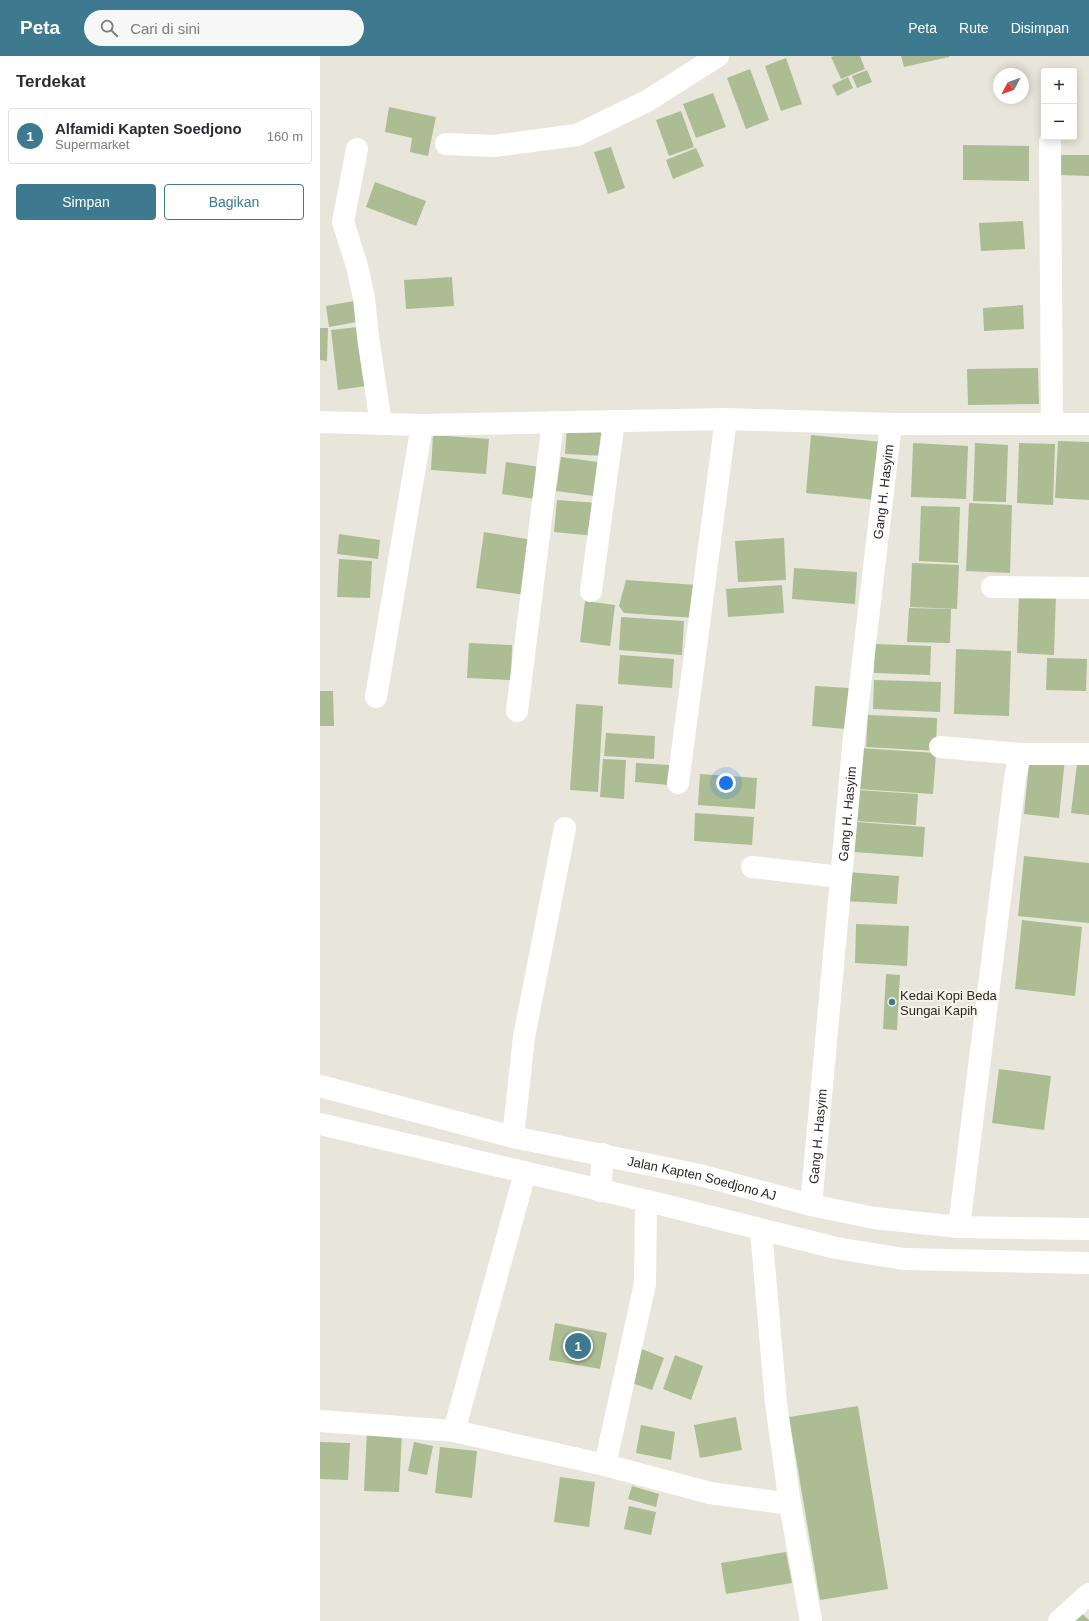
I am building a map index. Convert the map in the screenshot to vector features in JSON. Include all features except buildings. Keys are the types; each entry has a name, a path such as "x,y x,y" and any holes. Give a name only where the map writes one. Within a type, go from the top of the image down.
{"street":[{"path":"446,144 494,146 577,135 647,101 718,56"},
{"path":"1050,142 1052,424"},
{"path":"357,149 343,222 357,266 364,298 368,337 381,424"},
{"path":"320,422 422,425 726,419 891,424 1089,424"},
{"path":"678,783 726,419"},
{"path":"591,591 614,421"},
{"path":"517,711 553,422"},
{"name":"Gang H. Hasyim","path":"811,1205 854,737 891,424"},
{"path":"376,696 422,425"},
{"path":"992,587 1089,588"},
{"path":"940,747 1020,754 1089,754"},
{"path":"959,1227 1015,778 1020,754"},
{"path":"513,1137 524,1038 565,828"},
{"path":"752,867 840,877"},
{"name":"Jalan Kapten Soedjono AJ","path":"320,1086 513,1137 603,1154 700,1175 811,1205 874,1218 959,1227 1089,1229"},
{"path":"320,1124 646,1201 836,1248 904,1259 1089,1263"},
{"path":"600,1191 603,1154"},
{"path":"454,1431 525,1173"},
{"path":"605,1465 645,1284 646,1201"},
{"path":"761,1230 776,1403 790,1504 811,1621"},
{"path":"320,1421 454,1431 605,1465 710,1493 790,1504"},
{"path":"1059,1621 1089,1594"}],"place":[{"name":"Kedai Kopi Beda Sungai Kapih","path":"892,1002"},
{"name":"Alfamidi Kapten Soedjono","path":"578,1346"}]}
